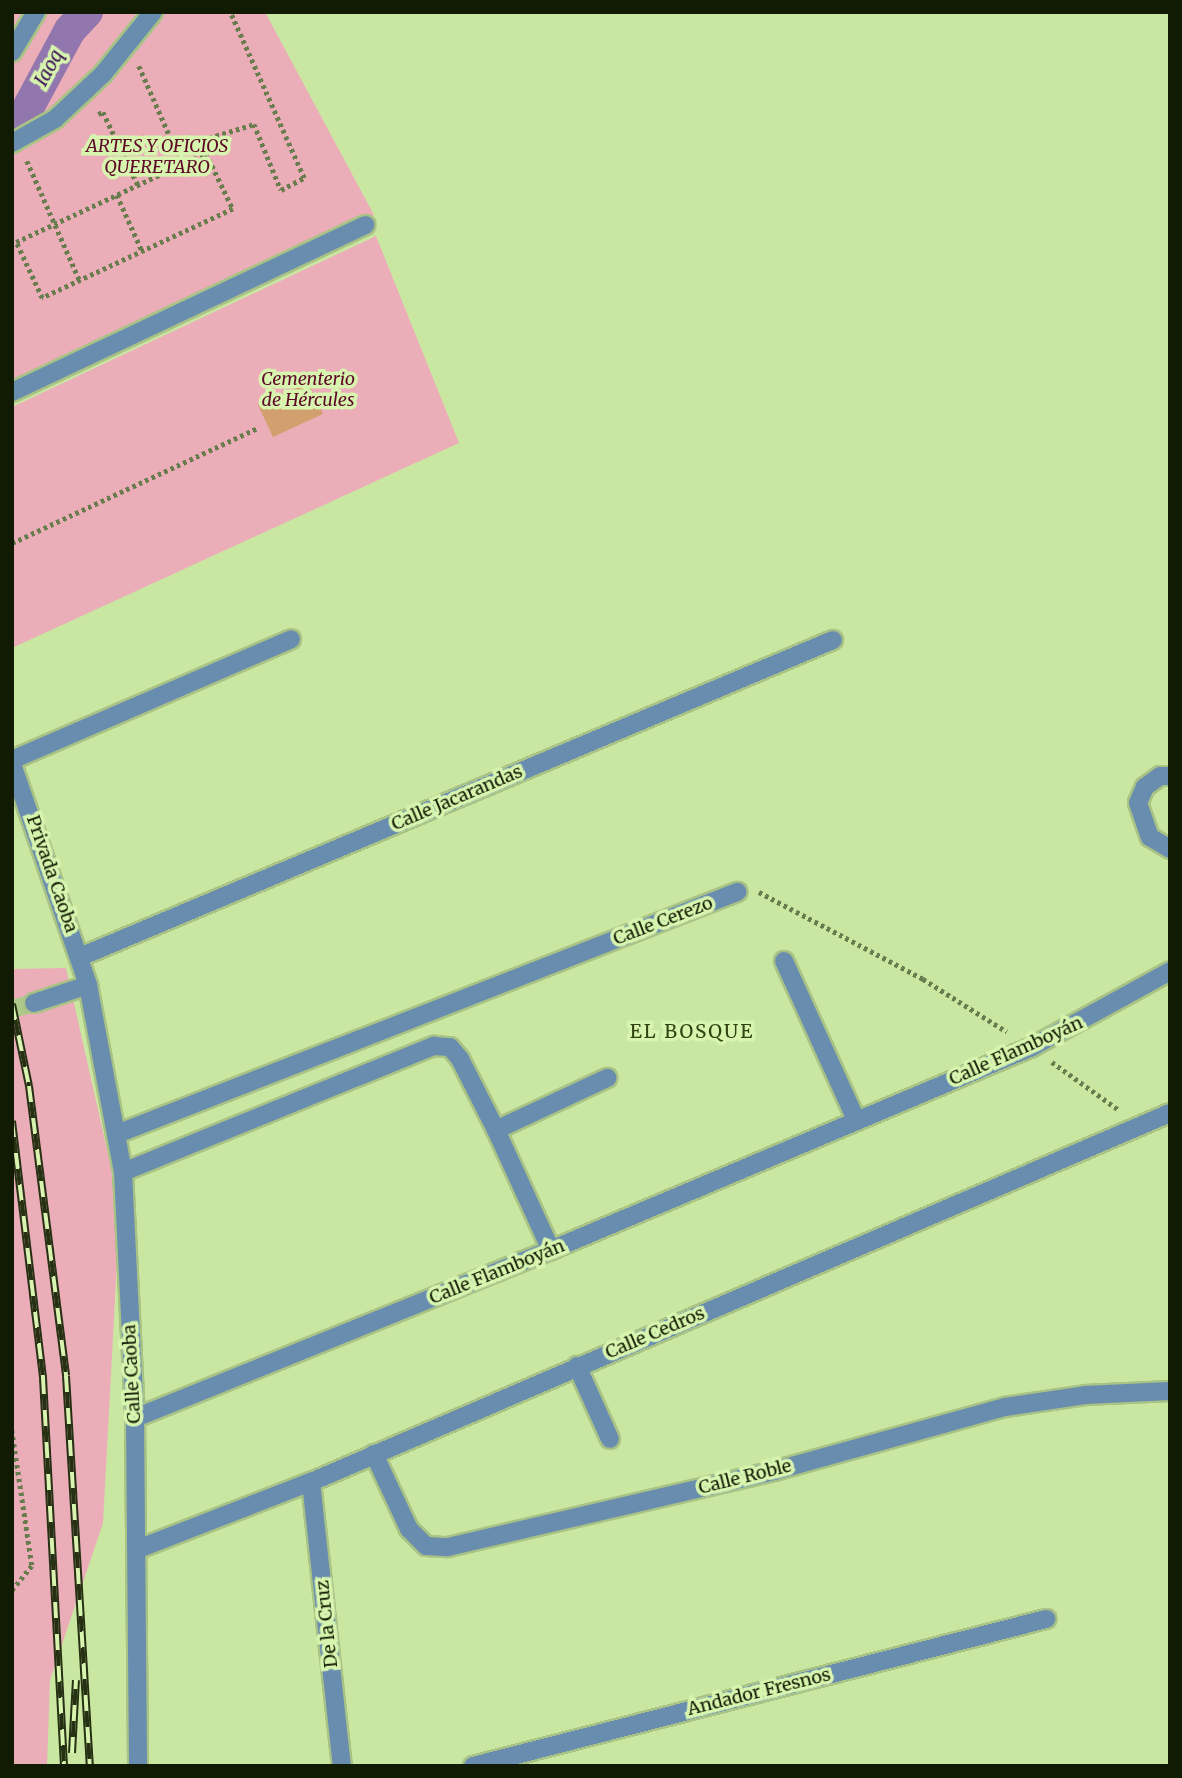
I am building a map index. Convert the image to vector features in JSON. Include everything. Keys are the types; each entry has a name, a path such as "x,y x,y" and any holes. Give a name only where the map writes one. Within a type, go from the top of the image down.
{"street":[{"path":"12,52 36,12"},
{"path":"17,146 55,119 103,74 153,12"},
{"path":"12,393 365,225"},
{"path":"12,762 291,639"},
{"name":"Calle Jacarandas","path":"80,957 833,640"},
{"name":"Privada Caoba","path":"12,762 88,985"},
{"path":"1170,776 1160,776 1144,787 1138,803 1150,837 1170,849"},
{"name":"Calle Cerezo","path":"117,1134 737,892"},
{"path":"783,961 856,1120"},
{"name":"Calle Flamboyán","path":"135,1418 551,1250 1032,1047 1170,971"},
{"path":"34,1003 88,985"},
{"name":"Calle Caoba","path":"88,985 123,1172 135,1418 138,1766"},
{"path":"123,1172 434,1046 450,1047 460,1059 496,1130 551,1250"},
{"path":"496,1130 607,1079"},
{"name":"Calle Cedros","path":"138,1549 312,1482 1170,1113"},
{"path":"577,1366 610,1439"},
{"name":"Calle Roble","path":"374,1454 409,1529 426,1546 448,1548 774,1471 1006,1407 1085,1395 1170,1391"},
{"name":"De la Cruz","path":"312,1482 342,1766"},
{"name":"Andador Fresnos","path":"473,1766 1046,1619"}],"path":[{"path":"209,138 254,124 281,190 304,178 230,12"},
{"path":"128,43 182,164"},
{"path":"91,117 103,111 138,185"},
{"path":"17,146 80,281"},
{"path":"206,153 233,209 42,298 16,242 138,185 206,153"},
{"path":"117,195 142,251"},
{"path":"12,543 258,428"},
{"path":"737,892 763,892 923,979 1032,1047 1140,1126"},
{"path":"12,1430 32,1566 12,1591"}],"green space":[{"name":"ARTES Y OFICIOS QUERETARO","path":"12,12 265,12 374,215 12,387"},
{"name":"Cementerio de Hércules","path":"376,236 459,443 12,648 12,407"},
{"path":"66,968 120,1207 103,1523 50,1680 47,1766 12,1766 12,969"}],"building":[{"path":"308,382 323,414 273,437 258,405"}],"waterway":[{"name":"Iaoq","path":"12,123 22,119 70,30 87,12"}],"tunnel":[{"path":"12,1009 34,1003"}],"railway":[{"path":"12,1004 29,1086 66,1376 90,1766"},
{"path":"12,1121 43,1378 64,1766"},
{"path":"72,1753 76,1680"}],"district":[{"name":"EL BOSQUE","path":"692,1032"}]}
